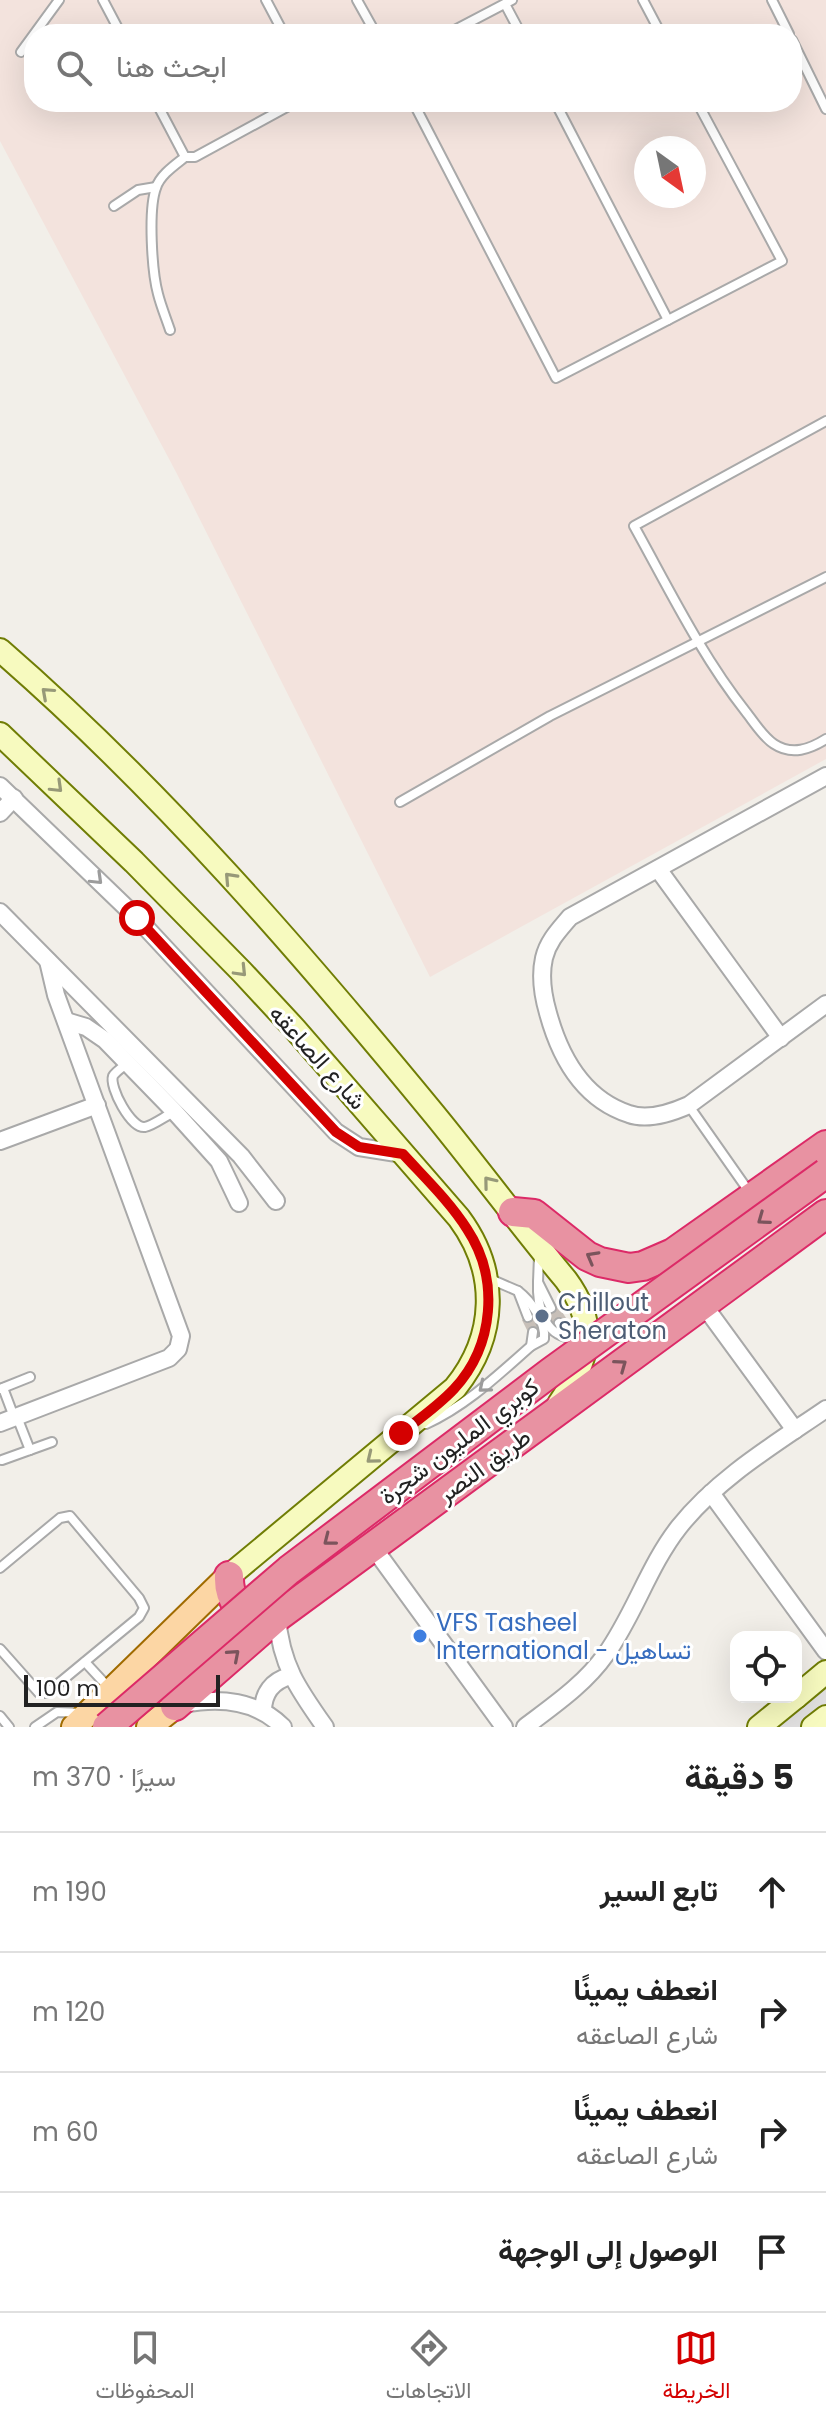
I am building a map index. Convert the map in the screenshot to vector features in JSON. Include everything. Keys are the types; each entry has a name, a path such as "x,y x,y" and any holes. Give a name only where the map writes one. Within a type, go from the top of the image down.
{"highway":[{"path":"513,1212 534,1214 587,1256 614,1267 643,1266 673,1253 826,1145"},
{"name":"كوبري المليون شجرة","path":"90,1722 551,1372 826,1173"},
{"name":"طريق النصر","path":"175,1706 277,1617 826,1214"},
{"path":"673,1253 662,1266 639,1283 634,1299 637,1311 646,1320 676,1324"},
{"path":"229,1576 232,1597 245,1613 265,1619 277,1617"}],"main road":[{"path":"90,1722 111,1691 229,1576"},
{"name":"طريق النصر","path":"149,1727 175,1706"}],"street":[{"name":"شارع الصاعقه","path":"0,650 99,741 241,891 378,1047 513,1212 578,1298 585,1318 578,1338 579,1372 552,1415"},
{"name":"شارع الصاعقه","path":"0,734 134,862 294,1028 467,1229 487,1277 487,1322 473,1363 455,1388 229,1576"},
{"path":"826,776 570,917 554,935 542,970 545,1003 563,1056 579,1080 599,1100 631,1115 670,1113 689,1105 826,1004"},
{"path":"0,786 137,918 336,1132 359,1147 403,1154"},
{"path":"0,813 14,798"},
{"path":"658,869 781,1038"},
{"path":"0,912 241,1156 276,1201"},
{"path":"10,1418 169,1358 180,1343 180,1330 52,984 48,961"},
{"path":"66,1021 95,1032 174,1111 219,1161 239,1203"},
{"path":"0,1141 97,1105"},
{"path":"703,1304 795,1430"},
{"path":"525,1727 585,1679 607,1653 676,1530 711,1493 826,1409"},
{"path":"711,1493 826,1651"},
{"path":"373,1547 504,1727"},
{"path":"277,1617 281,1651 290,1676 325,1727"},
{"path":"802,1692 826,1672"},
{"path":"263,1711 265,1695 270,1688 275,1682 290,1676"},
{"path":"175,1706 214,1700 239,1703 263,1711 283,1727"},
{"path":"759,1727 789,1703"},
{"path":"813,1727 826,1717"}],"lane":[{"path":"41,24 59,0"},
{"path":"103,0 116,24"},
{"path":"266,0 279,24"},
{"path":"357,0 370,24"},
{"path":"643,0 656,24"},
{"path":"772,0 784,24"},
{"path":"466,24 509,2 517,24"},
{"path":"21,52 24,48"},
{"path":"802,60 826,109"},
{"path":"816,89 826,84"},
{"path":"161,112 185,157"},
{"path":"170,330 157,292 153,259 156,187 167,172 185,157 195,157 278,112"},
{"path":"418,112 556,378 782,261 702,112"},
{"path":"560,112 668,320"},
{"path":"114,206 138,190 156,187"},
{"path":"826,421 634,526 697,641 734,696 774,744 794,751 813,747 826,739"},
{"path":"400,802 550,716 826,577"},
{"path":"128,1063 114,1074 113,1081 131,1121 139,1127 148,1126 174,1111"},
{"path":"689,1105 753,1197"},
{"path":"540,1247 537,1294 542,1316 557,1334 578,1338"},
{"path":"401,1433 442,1417 464,1403 531,1346 544,1339 544,1330 529,1300 518,1291 487,1277"},
{"path":"538,1282 551,1308"},
{"path":"518,1291 528,1317"},
{"path":"559,1323 578,1338"},
{"path":"531,1346 533,1332"},
{"path":"30,1377 1,1389 10,1418 30,1450"},
{"path":"2,1460 52,1442"},
{"path":"0,1568 67,1515 139,1598 144,1608 139,1617 42,1695 0,1649"},
{"path":"85,1662 111,1691"},
{"path":"35,1727 57,1712 90,1722"},
{"path":"0,1716 7,1726"}],"shaded area":[{"path":"0,0 826,0 826,759 430,977 176,472 0,141"},
{"path":"826,1680 826,1727 767,1727 797,1703 802,1703 802,1699"}],"building":[{"path":"557,1304 566,1318 553,1326 545,1312"},
{"path":"534,1314 541,1328 529,1334 522,1320"}],"place":[{"name":"Chillout Sheraton","path":"542,1316"},
{"name":"VFS Tasheel International - تساهيل","path":"420,1636"}],"route":[{"path":"137,918 336,1132 359,1147 403,1154 459,1218 474,1240 484,1264 489,1292 487,1322 479,1350 455,1388 401,1433"}]}
